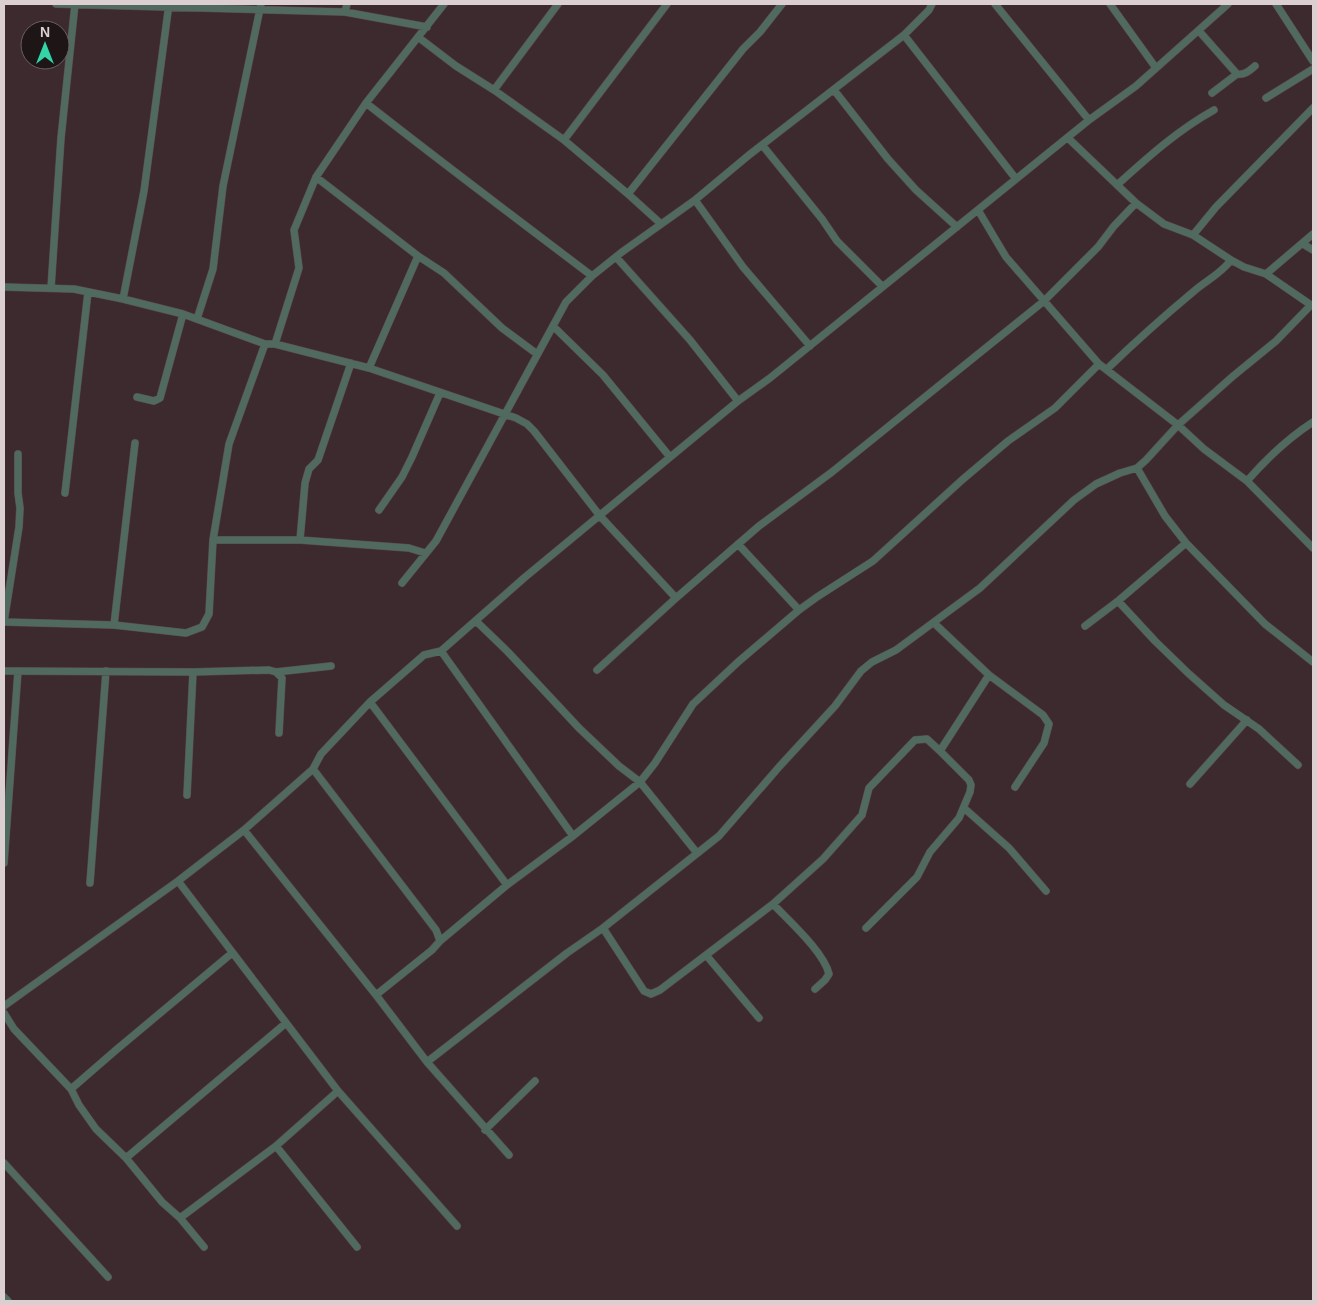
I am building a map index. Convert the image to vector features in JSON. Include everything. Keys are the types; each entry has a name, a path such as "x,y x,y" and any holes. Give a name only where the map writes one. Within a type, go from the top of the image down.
{"street":[{"path":"56,4 260,6 345,12 426,27"},
{"path":"50,288 61,138 75,4"},
{"path":"345,12 347,4"},
{"path":"275,344 299,268 294,230 316,177 366,104 444,4"},
{"path":"494,90 558,4"},
{"path":"564,140 667,4"},
{"path":"628,194 782,4"},
{"path":"402,583 436,541 566,302 592,276 616,257 694,200 904,36 929,10 932,4"},
{"path":"995,4 1089,120"},
{"path":"1110,4 1156,68"},
{"path":"4,1006 178,881 244,830 313,769 321,754 370,702 424,655 441,651 524,578 738,401 810,346 1089,120 1136,86 1228,4"},
{"path":"1276,4 1313,61"},
{"path":"123,299 144,191 168,5"},
{"path":"197,319 213,269 223,186 260,6"},
{"path":"1199,31 1237,74 1247,73 1255,66"},
{"path":"904,36 1016,179"},
{"path":"418,37 456,66 494,90 564,140 660,223"},
{"path":"1266,98 1313,69"},
{"path":"1212,93 1237,74"},
{"path":"834,90 888,159 916,190 957,227"},
{"path":"366,104 592,276"},
{"path":"1193,235 1216,207 1313,108"},
{"path":"1117,185 1157,148 1214,110"},
{"path":"427,1062 567,952 602,928 718,836 829,713 861,671 872,662 896,650 980,588 1074,500 1096,484 1120,473 1137,468 1178,425 1276,341 1312,306 1266,274 1244,267 1193,235 1164,224 1136,203 1068,138"},
{"path":"763,146 822,219 837,241 882,286"},
{"path":"316,177 418,256 444,273 502,328 537,354"},
{"path":"694,200 743,267 810,346"},
{"path":"597,670 759,526 832,472 1044,301 1098,247 1114,226 1136,203"},
{"path":"978,210 1006,257 1100,364 1178,425 1204,449 1247,481 1313,547"},
{"path":"1266,274 1313,234"},
{"path":"1303,244 1313,250"},
{"path":"369,368 418,256"},
{"path":"616,257 690,340 738,401"},
{"path":"1107,370 1147,331 1202,284 1224,270 1231,260"},
{"path":"4,287 50,288 88,292 183,314 265,344 275,344 369,368 516,418 527,424 534,431 600,516 676,598"},
{"path":"65,493 88,292"},
{"path":"137,397 154,401 160,398 183,314"},
{"path":"554,326 603,375 670,458"},
{"path":"18,454 19,527 4,622 114,625 186,633 202,627 210,614 214,540 229,444 265,344"},
{"path":"300,540 304,483 309,469 318,460 351,363"},
{"path":"376,995 507,886 640,782 655,763 694,704 738,662 799,610 873,561 1008,441 1055,408 1100,364"},
{"path":"379,510 402,477 412,458 440,393"},
{"path":"1247,481 1268,456 1313,422"},
{"path":"114,625 135,443"},
{"path":"1137,468 1165,516 1186,543 1265,624 1313,662"},
{"path":"214,540 300,540 409,548 426,553"},
{"path":"1085,626 1118,602 1186,543"},
{"path":"738,544 799,610"},
{"path":"1118,602 1188,673 1224,705 1260,729 1298,766"},
{"path":"476,621 508,652 579,728 619,766 640,782 697,853"},
{"path":"934,622 989,675 1043,715 1049,724 1044,743 1015,787"},
{"path":"441,651 573,836"},
{"path":"4,671 193,672 268,670 276,672 331,666"},
{"path":"4,863 18,671"},
{"path":"90,883 106,671"},
{"path":"187,795 193,672"},
{"path":"276,672 282,678 279,733"},
{"path":"940,751 989,675"},
{"path":"370,702 507,886"},
{"path":"1190,784 1247,720"},
{"path":"602,928 644,992 651,994 660,990 773,904 823,858 862,815 869,788 915,740 927,739 969,780 970,792 959,818 930,852 917,877 866,928"},
{"path":"313,769 436,930 440,941"},
{"path":"964,808 1008,848 1046,891"},
{"path":"244,830 427,1062 509,1155"},
{"path":"178,881 338,1091 457,1226"},
{"path":"773,904 818,953 827,966 829,974 815,989"},
{"path":"71,1089 232,953"},
{"path":"706,955 759,1018"},
{"path":"4,1013 14,1029 71,1089 79,1105 96,1129 126,1158 162,1202 180,1218 204,1247"},
{"path":"126,1158 286,1024"},
{"path":"485,1130 535,1080"},
{"path":"180,1218 276,1146 338,1091"},
{"path":"276,1146 357,1247"},
{"path":"4,1163 108,1277"},
{"path":"4,1296 8,1301"}]}
